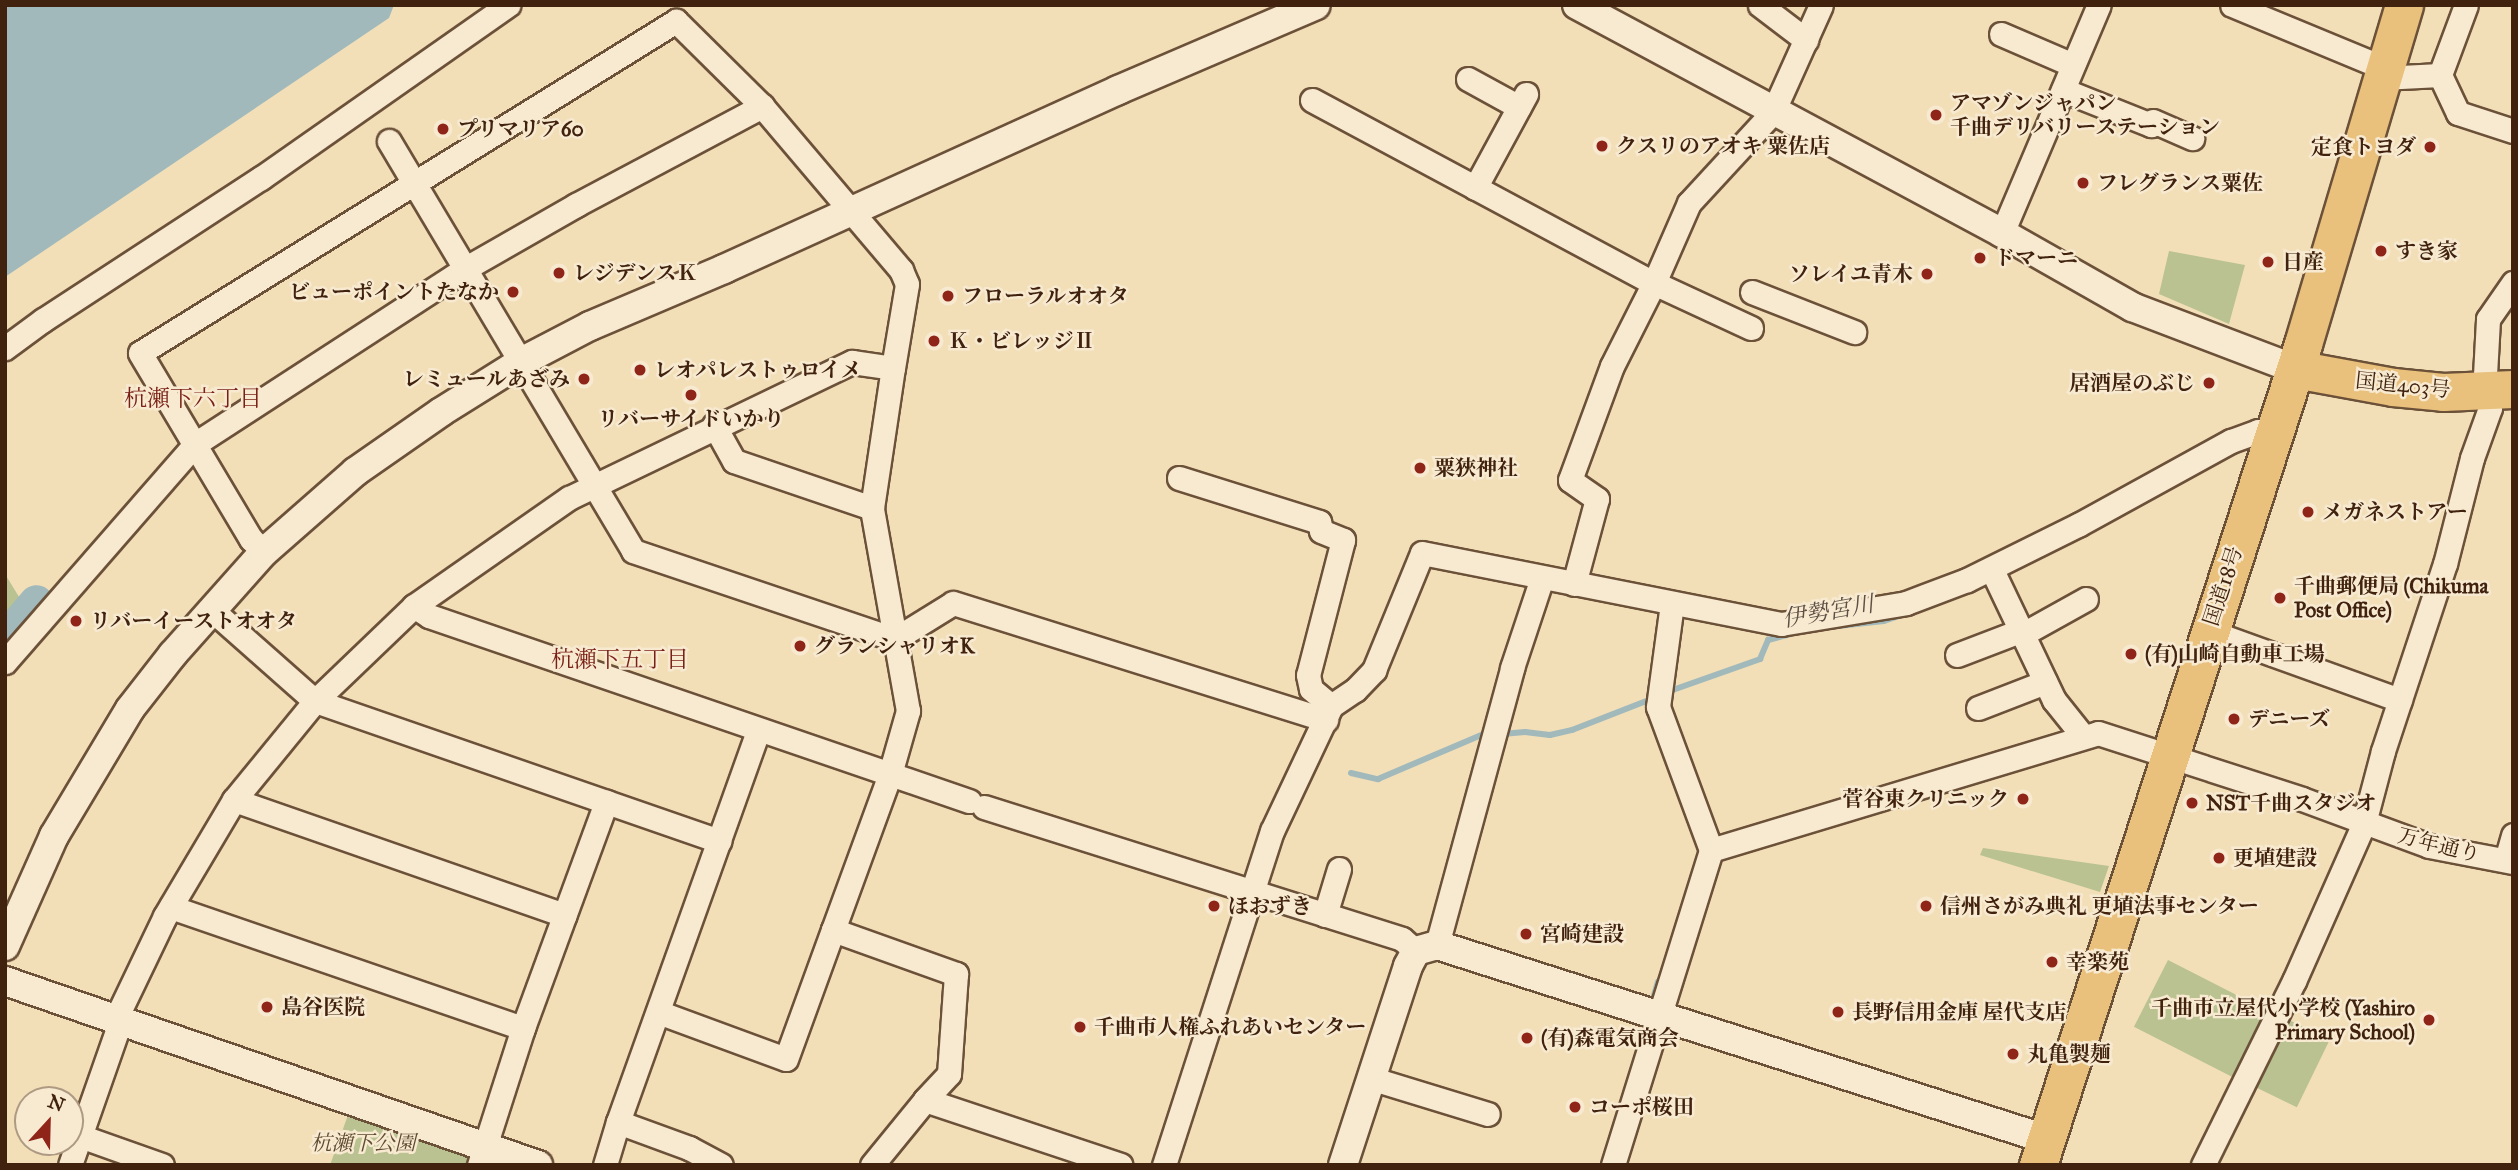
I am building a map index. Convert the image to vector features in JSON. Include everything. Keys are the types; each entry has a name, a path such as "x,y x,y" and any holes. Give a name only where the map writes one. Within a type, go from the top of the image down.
{"highway":[{"name":"国道18号","path":"2050,1156 2169,755 2295,369 2404,5"},
{"name":"国道403号","path":"2295,369 2393,387 2443,392 2500,390"}],"street":[{"path":"5,348 261,177 508,5"},
{"path":"5,946 54,836 90,771 130,709 264,552 355,472 441,412 521,362 590,326 851,212 1118,90 1316,5"},
{"path":"1577,5 2002,233 2132,307 2295,369"},
{"path":"1760,5 1805,40"},
{"path":"1574,584 1597,499 1570,480 1612,366 1654,283 1689,203 1773,111 1821,5"},
{"path":"2002,233 2099,5"},
{"path":"2232,5 2382,73 2440,75"},
{"path":"2466,5 2440,75 2458,113 2513,131"},
{"path":"264,552 251,539 140,353 676,21 762,106 901,270 907,284 872,508 908,711 890,774 786,1059 658,1012"},
{"path":"2001,34 2073,65"},
{"path":"1468,79 1522,100 1475,188"},
{"path":"2063,90 2192,138"},
{"path":"1312,100 1654,283 1745,325 1755,286 1844,323"},
{"path":"5,662 195,444 466,268 576,205 762,106"},
{"path":"389,141 633,551 895,639"},
{"path":"2203,1165 2294,981 2364,823 2400,700 2445,564 2472,458 2490,408 2500,390 2485,375 2488,319 2513,283"},
{"path":"84,1124 120,1010 171,907 234,800 315,701 414,606 535,520 594,484 852,362 893,368"},
{"path":"714,425 734,461 872,508"},
{"path":"1164,1165 1272,831 1328,713 1374,670 1422,553 1781,624 1906,603 1992,570 2231,441 2258,431 2272,434"},
{"path":"1179,478 1319,522 1321,531 1343,540 1308,675 1311,689 1328,713"},
{"path":"1711,850 2082,735 2054,700 1992,570"},
{"path":"1343,1165 1403,978 1426,948 1542,578"},
{"path":"1957,655 2022,632 2086,599"},
{"path":"895,639 953,603 1328,713"},
{"path":"1613,1165 1711,850 1659,697 1672,603"},
{"path":"414,606 429,616 977,804 1426,948 1659,1017 2050,1156"},
{"path":"212,610 315,701 719,841"},
{"path":"2208,631 2400,700"},
{"path":"1978,708 2045,682"},
{"path":"604,1165 758,730"},
{"name":"万年通り","path":"2082,735 2098,733 2169,755 2429,846 2509,861"},
{"path":"234,800 565,915"},
{"path":"481,1155 523,1028 606,802"},
{"path":"2509,861 2513,835"},
{"path":"1325,915 1339,869"},
{"path":"171,907 523,1028"},
{"path":"833,930 956,974 949,1074 872,1165"},
{"path":"5,981 481,1155 538,1165"},
{"path":"1370,1078 1489,1114"},
{"path":"925,1100 1120,1165"},
{"path":"618,1122 690,1148 721,1165"},
{"path":"84,1137 162,1165"}],"green space":[{"path":"2169,251 2245,265 2229,324 2159,294"},
{"path":"5,574 24,605 5,626"},
{"path":"1983,848 2109,866 2100,892 1980,855"},
{"path":"2168,960 2271,1013 2237,1079 2134,1027"},
{"path":"2283,1017 2330,1040 2297,1107 2250,1084"},
{"name":"杭瀬下公園","path":"348,1115 474,1158 471,1165 330,1165"}],"water":[{"path":"5,5 394,5 389,18 5,277"}],"waterway":[{"path":"5,639 36,602"},
{"name":"伊勢宮川","path":"1829,627 1884,621 1940,602"},
{"name":"伊勢宮川","path":"1667,692 1760,659 1768,640 1790,634"},
{"path":"1502,734 1525,732 1550,735 1572,730 1654,698"},
{"path":"1351,773 1378,779 1488,732"},
{"path":"1653,999 1658,982"}],"place":[{"name":"アマゾンジャパン 千曲デリバリーステーション","path":"1936,115"},
{"name":"プリマリア60","path":"443,129"},
{"name":"クスリのアオキ 粟佐店","path":"1602,146"},
{"name":"定食トヨダ","path":"2430,147"},
{"name":"フレグランス粟佐","path":"2083,183"},
{"name":"すき家","path":"2381,251"},
{"name":"ドマーニ","path":"1980,258"},
{"name":"日産","path":"2268,262"},
{"name":"レジデンスＫ","path":"559,273"},
{"name":"ソレイユ青木","path":"1927,274"},
{"name":"ビューポイントたなか","path":"513,292"},
{"name":"フローラルオオタ","path":"948,296"},
{"name":"Ｋ・ビレッジⅡ","path":"934,341"},
{"name":"レオパレストゥロイメ","path":"640,370"},
{"name":"レミュールあざみ","path":"584,379"},
{"name":"居酒屋のぶじ","path":"2209,383"},
{"name":"リバーサイドいかり","path":"691,395"},
{"name":"粟狹神社","path":"1420,468"},
{"name":"メガネストアー","path":"2308,512"},
{"name":"千曲郵便局 (Chikuma Post Office)","path":"2280,598"},
{"name":"リバーイーストオオタ","path":"76,621"},
{"name":"グランシャリオK","path":"800,646"},
{"name":"(有)山崎自動車工場","path":"2131,654"},
{"name":"デニーズ","path":"2234,719"},
{"name":"菅谷東クリニック","path":"2023,799"},
{"name":"NST千曲スタジオ","path":"2192,803"},
{"name":"更埴建設","path":"2219,858"},
{"name":"ほおずき","path":"1214,906"},
{"name":"信州さがみ典礼 更埴法事センター","path":"1926,906"},
{"name":"宮崎建設","path":"1526,934"},
{"name":"幸楽苑","path":"2052,962"},
{"name":"島谷医院","path":"267,1007"},
{"name":"長野信用金庫 屋代支店","path":"1838,1012"},
{"name":"千曲市立屋代小学校 (Yashiro Primary School)","path":"2429,1020"},
{"name":"千曲市人権ふれあいセンター","path":"1080,1027"},
{"name":"(有)森電気商会","path":"1527,1038"},
{"name":"丸亀製麺","path":"2013,1054"},
{"name":"コーポ桜田","path":"1575,1107"}],"district":[{"name":"杭瀬下六丁目","path":"193,398"},
{"name":"杭瀬下五丁目","path":"620,659"}]}
